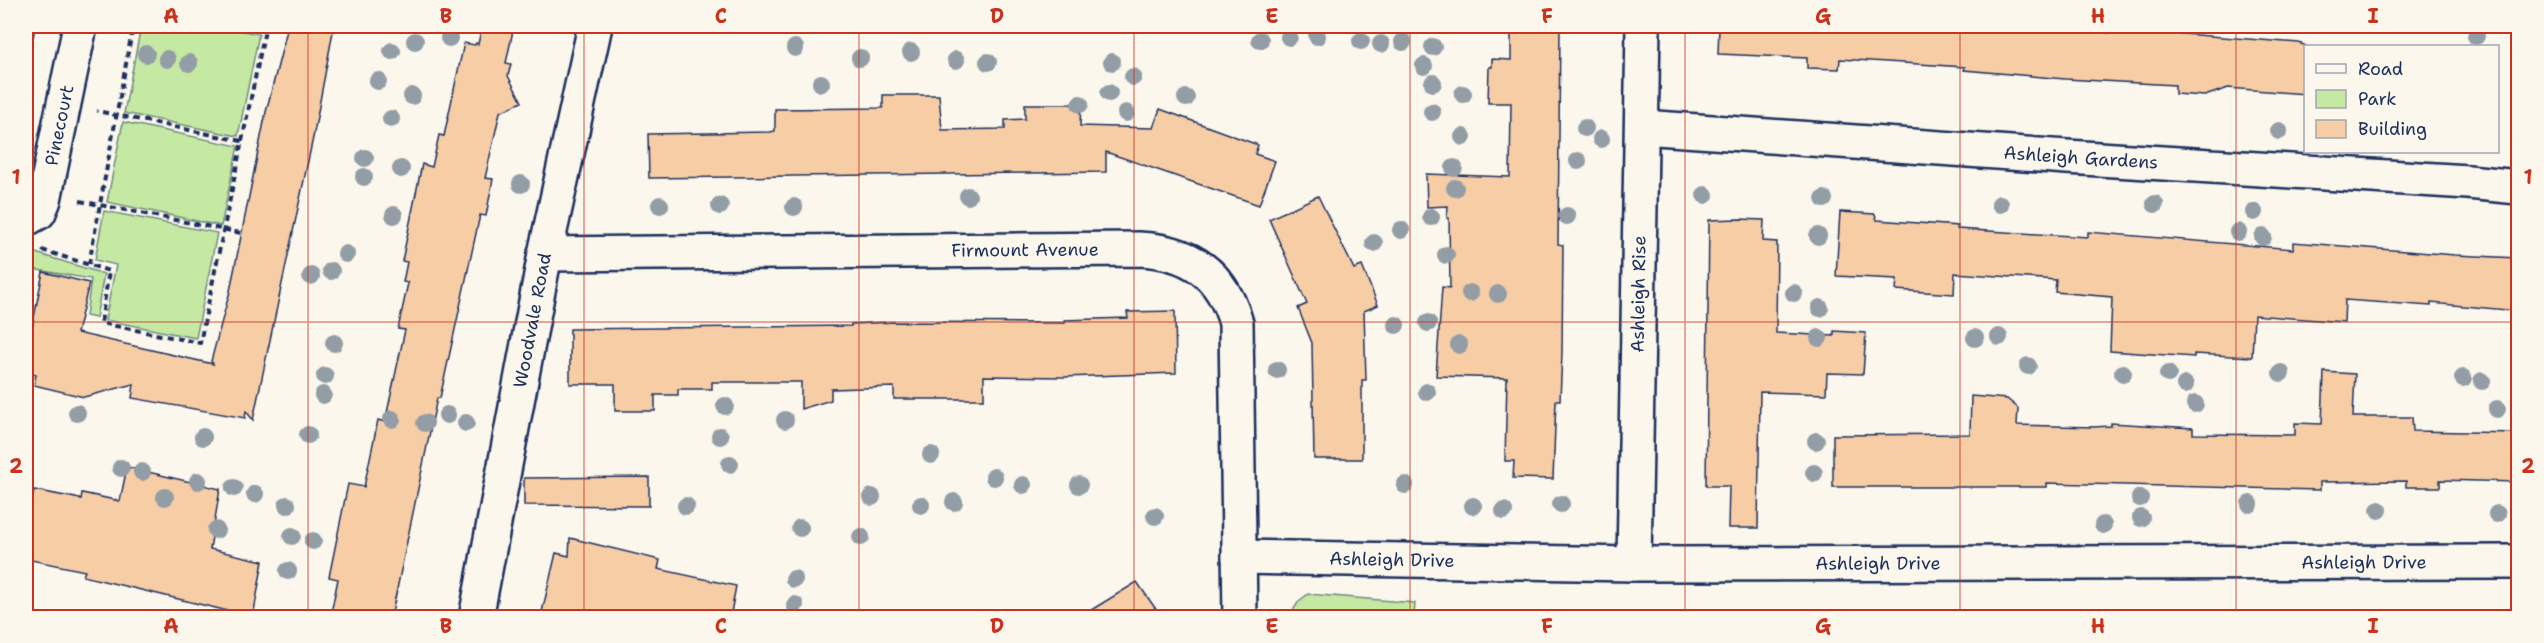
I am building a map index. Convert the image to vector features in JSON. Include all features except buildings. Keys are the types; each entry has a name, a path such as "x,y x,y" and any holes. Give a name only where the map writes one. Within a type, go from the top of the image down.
{"street":[{"name":"Pinecourt","path":"31,233 46,193 80,26"},
{"name":"Woodvale Road","path":"476,618 545,254 595,26"},
{"name":"Ashleigh Rise","path":"1634,564 1643,26"},
{"name":"Ashleigh Gardens","path":"1642,127 2067,157 2460,181 2518,187"},
{"name":"Firmount Avenue","path":"545,254 1139,249 1176,255 1199,264 1218,285 1232,308 1236,323 1239,556"},
{"name":"Ashleigh Drive","path":"1239,556 1634,564 2518,562"},
{"path":"1239,556 1240,618"}],"path":[{"path":"26,68 34,26"},
{"path":"89,264 133,26"},
{"path":"31,233 89,264 109,271 101,322 200,343 265,30 245,26"},
{"path":"64,104 242,141"},
{"path":"46,193 241,233"}],"green space":[{"path":"141,26 218,26 259,34 238,136 124,113"},
{"path":"123,122 238,146 221,226 107,202"},
{"path":"104,211 217,233 196,338 105,320 116,265 95,260"},
{"path":"26,250 104,274 96,318 86,316 91,279 26,268"},
{"path":"1308,594 1415,603 1414,617 1289,617 1299,601"}]}
